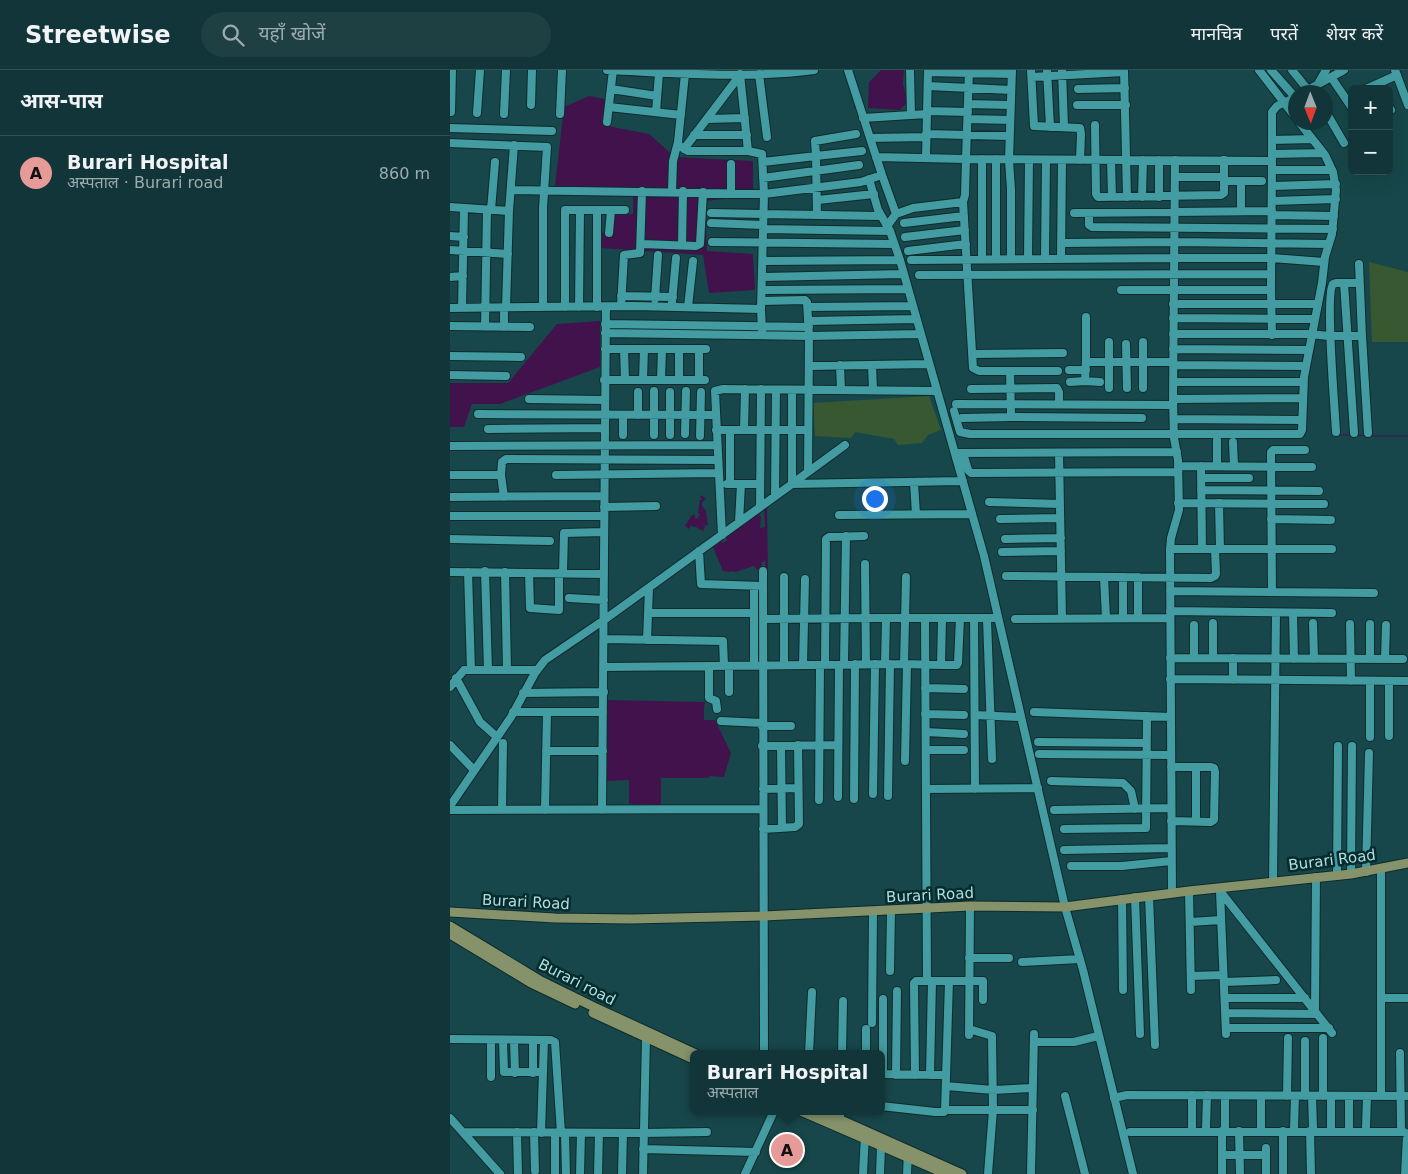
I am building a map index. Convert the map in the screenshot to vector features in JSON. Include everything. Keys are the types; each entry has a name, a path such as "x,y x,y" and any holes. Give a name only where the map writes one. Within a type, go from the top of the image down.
{"main road":[{"name":"Burari Road","path":"450,912 593,919 764,916 970,906 1069,907 1189,890 1219,889 1274,881 1337,876 1408,863"},
{"name":"Burari road","path":"450,926 541,980 690,1057"},
{"name":"Burari road","path":"450,934 531,983 690,1052"},
{"path":"813,1115 865,1134 908,1154 934,1172 946,1174"},
{"path":"840,1115 881,1146 962,1174"}],"street":[{"path":"451,112 452,70"},
{"path":"477,113 480,70"},
{"path":"504,114 506,70"},
{"path":"530,105 532,70"},
{"path":"560,114 562,70"},
{"path":"607,122 611,89 610,70 686,74 697,72 737,74 814,70"},
{"path":"848,70 896,214"},
{"path":"910,70 911,114"},
{"path":"1259,70 1288,98"},
{"path":"1271,70 1288,97"},
{"path":"1292,70 1306,85"},
{"path":"1317,70 1327,74 1348,97"},
{"path":"1316,85 1327,74 1344,70"},
{"path":"926,157 928,71 1011,72 1009,136 1011,259"},
{"path":"1080,160 1081,130 1077,127 1036,127 1034,125 1032,73 1124,71 1127,197"},
{"path":"656,112 662,72"},
{"path":"969,72 964,216 972,364 975,370 1058,371"},
{"path":"1063,72 1064,127"},
{"path":"1381,85 1396,72 1408,105"},
{"path":"754,73 767,137"},
{"path":"1047,73 1050,127"},
{"path":"681,147 681,115 686,74"},
{"path":"737,74 745,118 748,151"},
{"path":"672,191 672,164 681,147 707,119 737,79 737,74"},
{"path":"928,86 1011,90"},
{"path":"1078,89 1125,88"},
{"path":"611,89 657,96"},
{"path":"1272,335 1272,112 1277,106 1288,101"},
{"path":"1077,105 1126,104"},
{"path":"863,118 968,112 1010,105"},
{"path":"609,107 681,115"},
{"path":"968,112 1010,120"},
{"path":"707,119 745,118"},
{"path":"1333,124 1344,142"},
{"path":"1095,125 1096,196 1159,197 1221,195 1224,193 1224,160"},
{"path":"450,128 552,131"},
{"path":"1305,130 1323,152 1332,170 1336,184 1332,229 1324,262 1315,319 1320,335 1336,432"},
{"path":"817,215 818,188 815,142 816,140 856,134"},
{"path":"870,138 967,134 1009,136"},
{"path":"694,135 747,135"},
{"path":"1272,140 1312,139"},
{"path":"450,144 547,147 543,208 543,307"},
{"path":"504,327 514,145"},
{"path":"681,147 688,151 748,151 762,154 764,194 762,336"},
{"path":"763,162 862,151"},
{"path":"876,158 1224,160 1323,152"},
{"path":"982,159 982,259"},
{"path":"996,159 996,258"},
{"path":"1028,258 1029,160"},
{"path":"1045,259 1046,160"},
{"path":"1061,259 1062,160"},
{"path":"1111,160 1112,197"},
{"path":"1142,197 1143,160"},
{"path":"1159,160 1159,197"},
{"path":"1172,892 1170,549 1171,538 1178,517 1178,469 1173,402 1175,160"},
{"path":"485,327 486,252 495,162"},
{"path":"731,164 731,193"},
{"path":"763,178 859,165"},
{"path":"1272,170 1332,170"},
{"path":"511,190 683,191 764,194 818,188 882,175"},
{"path":"1175,177 1262,181"},
{"path":"869,179 880,216 888,229 900,260 936,391 959,453 971,473 1060,473 1178,469 1202,466 1312,467"},
{"path":"1241,181 1241,211"},
{"path":"1273,186 1336,184"},
{"path":"621,306 624,254 640,253 642,191"},
{"path":"682,245 683,191"},
{"path":"641,244 700,244 703,192"},
{"path":"818,200 874,194"},
{"path":"1272,201 1336,199"},
{"path":"888,229 896,214 913,208 964,202"},
{"path":"450,207 510,212"},
{"path":"462,308 464,208"},
{"path":"566,307 565,212 567,210 625,210"},
{"path":"579,307 580,210"},
{"path":"596,210 597,307"},
{"path":"609,233 611,210"},
{"path":"1074,213 1241,211 1334,216"},
{"path":"711,213 880,216"},
{"path":"1089,213 1089,225 1092,227 1332,229"},
{"path":"904,223 964,216"},
{"path":"711,223 763,227 888,229"},
{"path":"905,237 966,230"},
{"path":"450,236 464,237"},
{"path":"712,242 894,244"},
{"path":"1061,243 1329,244"},
{"path":"908,251 966,244"},
{"path":"450,250 508,254"},
{"path":"655,306 658,255"},
{"path":"672,306 676,258"},
{"path":"912,260 996,258 1272,258 1324,262"},
{"path":"762,261 900,260"},
{"path":"688,307 693,261"},
{"path":"1359,264 1368,432"},
{"path":"763,277 904,274"},
{"path":"919,275 1271,274"},
{"path":"450,276 463,276"},
{"path":"1344,283 1346,337 1354,432"},
{"path":"1303,398 1011,404 955,408 959,430 965,433 1295,435 1301,432 1303,398 1303,382 1308,350 1320,335 1329,306 1331,288 1334,284 1360,283"},
{"path":"763,290 908,289"},
{"path":"1121,290 1271,290"},
{"path":"621,296 673,297"},
{"path":"450,308 688,307 762,305 806,300 809,336 808,472"},
{"path":"1173,304 1318,304"},
{"path":"808,307 913,306"},
{"path":"602,810 606,307"},
{"path":"1086,317 1086,382"},
{"path":"1173,318 1315,319"},
{"path":"605,324 762,326 916,319"},
{"path":"450,326 530,327"},
{"path":"605,333 762,336 920,334"},
{"path":"1173,334 1362,336"},
{"path":"1109,342 1109,388"},
{"path":"1143,342 1143,388"},
{"path":"1126,344 1127,388"},
{"path":"604,380 702,380 702,349 605,349"},
{"path":"624,349 624,380"},
{"path":"643,380 644,349"},
{"path":"661,380 662,349"},
{"path":"679,349 679,380"},
{"path":"1173,349 1308,350"},
{"path":"972,354 1063,353"},
{"path":"450,356 521,357"},
{"path":"1086,359 1089,363 1143,362 1306,366"},
{"path":"809,366 929,364"},
{"path":"840,365 841,390"},
{"path":"872,365 873,390"},
{"path":"1069,370 1086,370"},
{"path":"1010,371 1011,414 1013,417"},
{"path":"450,375 506,376"},
{"path":"1070,382 1100,382"},
{"path":"1174,382 1303,382"},
{"path":"971,389 1056,388 1059,392 1059,404"},
{"path":"722,535 715,391 718,389 761,389 936,391"},
{"path":"744,430 745,389"},
{"path":"760,507 761,389"},
{"path":"775,496 776,390"},
{"path":"792,390 792,484"},
{"path":"654,391 654,435"},
{"path":"686,391 686,434"},
{"path":"638,392 638,415"},
{"path":"670,392 670,434"},
{"path":"700,392 700,436"},
{"path":"529,399 604,400"},
{"path":"478,414 715,415"},
{"path":"623,415 623,435"},
{"path":"962,418 1142,418"},
{"path":"1174,419 1302,420"},
{"path":"488,429 604,428"},
{"path":"716,430 808,430"},
{"path":"730,430 730,484"},
{"path":"1217,440 1217,466"},
{"path":"1233,442 1234,466"},
{"path":"450,806 474,770 500,740 523,693 536,670 545,660 649,588 845,444"},
{"path":"450,446 717,445"},
{"path":"1272,592 1271,451 1305,450"},
{"path":"959,453 1177,452"},
{"path":"959,453 963,481 998,618 1020,717 1069,907 1098,1036 1127,1132 1134,1174"},
{"path":"1059,453 1062,618"},
{"path":"504,497 501,475 502,462 506,459 718,460"},
{"path":"1202,466 1202,549"},
{"path":"556,476 718,473"},
{"path":"450,475 501,475"},
{"path":"1201,478 1249,478"},
{"path":"792,484 963,481"},
{"path":"914,483 916,514"},
{"path":"719,484 760,484"},
{"path":"739,522 740,484"},
{"path":"1201,490 1319,491"},
{"path":"450,497 604,496"},
{"path":"989,502 1060,504"},
{"path":"1178,503 1324,504"},
{"path":"1006,576 1213,578 1216,574 1218,549 1219,503"},
{"path":"604,507 656,506"},
{"path":"838,515 972,514"},
{"path":"450,516 604,516"},
{"path":"1000,519 1060,518"},
{"path":"1271,519 1331,520"},
{"path":"529,573 530,608 559,610 564,533 604,532"},
{"path":"838,797 837,745 842,665 846,536"},
{"path":"819,800 826,539 829,537 864,536"},
{"path":"1005,539 1061,538"},
{"path":"450,539 550,541"},
{"path":"1170,549 1332,549"},
{"path":"699,551 701,584 763,586"},
{"path":"1002,552 1061,551"},
{"path":"864,564 865,618 870,664 873,794"},
{"path":"485,571 488,670"},
{"path":"763,571 764,1050"},
{"path":"450,572 604,574"},
{"path":"468,572 471,670"},
{"path":"505,572 507,670"},
{"path":"784,577 784,665"},
{"path":"905,760 906,577"},
{"path":"1104,577 1106,618"},
{"path":"1123,577 1123,618"},
{"path":"1138,577 1138,618"},
{"path":"803,665 805,579"},
{"path":"754,586 754,665"},
{"path":"647,640 649,588"},
{"path":"1170,591 1374,593"},
{"path":"569,598 604,600"},
{"path":"648,613 754,613"},
{"path":"1274,881 1276,613"},
{"path":"1293,613 1294,659"},
{"path":"1015,618 1138,618 1170,615 1332,613"},
{"path":"886,618 888,796"},
{"path":"925,618 930,1075"},
{"path":"604,667 856,664 957,665 960,618"},
{"path":"974,618 975,788"},
{"path":"987,618 992,759"},
{"path":"762,619 998,618"},
{"path":"941,665 942,619"},
{"path":"1213,623 1213,658"},
{"path":"1313,623 1314,659"},
{"path":"1350,624 1351,681"},
{"path":"1370,624 1370,659"},
{"path":"1194,625 1194,658"},
{"path":"1386,625 1386,659"},
{"path":"604,639 723,641 729,692"},
{"path":"1170,658 1403,659"},
{"path":"1233,658 1233,680"},
{"path":"854,799 856,664"},
{"path":"708,666 709,698 716,701 717,709"},
{"path":"450,687 464,670 536,670"},
{"path":"456,678 480,722 500,740 502,810"},
{"path":"1170,679 1408,681"},
{"path":"1370,681 1370,737"},
{"path":"1389,681 1389,736"},
{"path":"925,688 964,689"},
{"path":"523,693 604,692"},
{"path":"513,712 603,712"},
{"path":"545,810 547,712"},
{"path":"1034,712 1171,717"},
{"path":"926,714 964,715"},
{"path":"975,715 1020,717"},
{"path":"1064,829 1143,829 1146,826 1147,716"},
{"path":"721,721 791,726"},
{"path":"926,732 964,734"},
{"path":"1038,742 1146,743"},
{"path":"450,745 474,770"},
{"path":"762,746 837,745"},
{"path":"780,746 782,828"},
{"path":"763,829 795,827 799,824 798,746"},
{"path":"1337,876 1338,746"},
{"path":"1351,874 1352,746"},
{"path":"927,750 964,750"},
{"path":"546,751 603,752"},
{"path":"1366,872 1369,753"},
{"path":"1039,754 1171,756"},
{"path":"1171,767 1214,768 1215,781 1214,820 1210,822 1171,821"},
{"path":"1196,767 1196,822"},
{"path":"1050,781 1123,783 1131,791 1136,809"},
{"path":"762,789 798,788"},
{"path":"926,789 1038,788"},
{"path":"1054,810 1171,808"},
{"path":"450,810 763,809"},
{"path":"1064,850 1171,848"},
{"path":"1070,866 1171,862"},
{"path":"1380,869 1381,1096"},
{"path":"1316,877 1316,1012"},
{"path":"1219,889 1305,998 1331,1031 1226,1031 1219,889"},
{"path":"1189,890 1192,990"},
{"path":"1149,896 1156,1045"},
{"path":"1135,897 1140,1034"},
{"path":"1122,899 1123,990"},
{"path":"970,906 969,1032 992,1036 993,1110 988,1174"},
{"path":"890,971 891,911"},
{"path":"872,1023 873,912"},
{"path":"1190,922 1221,920"},
{"path":"969,958 1009,958"},
{"path":"1022,962 1080,959"},
{"path":"1191,976 1276,980"},
{"path":"914,1075 914,985 916,981 983,981 983,1000"},
{"path":"945,1110 949,981"},
{"path":"896,1075 897,991"},
{"path":"809,1050 812,992"},
{"path":"1225,998 1305,998"},
{"path":"1381,998 1408,998"},
{"path":"882,999 882,1050"},
{"path":"842,1050 843,1001"},
{"path":"1225,1013 1316,1012"},
{"path":"866,1029 866,1050"},
{"path":"643,1174 647,1034"},
{"path":"1031,1174 1034,1038 1074,1042 1098,1036"},
{"path":"1288,1038 1294,1128"},
{"path":"1323,1038 1331,1128"},
{"path":"450,1039 554,1040 557,1044 560,1133 566,1174"},
{"path":"491,1040 491,1077"},
{"path":"503,1040 504,1072 543,1072"},
{"path":"514,1040 515,1073"},
{"path":"533,1040 533,1073"},
{"path":"535,1171 544,1040"},
{"path":"1305,1041 1312,1129 1311,1174"},
{"path":"1127,1132 1134,1129 1206,1128 1239,1131 1283,1131 1405,1127 1405,1096 1400,1053"},
{"path":"885,1074 946,1075"},
{"path":"946,1086 993,1090 1033,1088"},
{"path":"1065,1096 1085,1174"},
{"path":"1192,1096 1192,1128"},
{"path":"1206,1128 1207,1096"},
{"path":"1222,1174 1225,1096"},
{"path":"1260,1096 1261,1128"},
{"path":"1348,1128 1349,1096"},
{"path":"1366,1127 1367,1096"},
{"path":"1117,1097 1405,1096"},
{"path":"885,1106 935,1112 944,1112 945,1110 1033,1110"},
{"path":"745,1174 772,1115"},
{"path":"450,1118 500,1174"},
{"path":"1127,1132 1261,1128 1405,1132 1407,1136 1405,1174"},
{"path":"1239,1131 1240,1174"},
{"path":"1283,1131 1283,1174"},
{"path":"464,1132 707,1132"},
{"path":"517,1132 518,1174"},
{"path":"555,1174 560,1133"},
{"path":"580,1174 581,1133"},
{"path":"598,1174 599,1133"},
{"path":"622,1174 623,1133"},
{"path":"863,1174 865,1134"},
{"path":"880,1174 881,1146"},
{"path":"643,1150 756,1152"},
{"path":"1222,1155 1266,1152 1266,1174"},
{"path":"908,1154 908,1174"}],"green space":[{"path":"1369,262 1408,272 1408,342 1372,342"},
{"path":"929,396 941,430 928,435 922,443 898,445 894,439 855,432 851,438 815,436 813,403"}],"shaded area":[{"path":"881,70 904,70 903,84 908,102 900,110 868,108 869,82"},
{"path":"589,96 605,99 606,124 649,134 675,157 753,161 753,196 705,201 707,251 753,254 755,290 709,293 703,255 601,248 598,234 613,230 615,213 633,214 633,194 554,195 564,107"},
{"path":"600,321 600,367 500,404 472,404 464,427 450,427 450,383 508,383 557,324"},
{"path":"701,495 706,499 702,502 702,506 706,511 708,525 705,526 703,523 705,527 703,531 690,526 689,529 685,526 691,516 695,514 697,519 700,514 698,513 700,500 702,499"},
{"path":"767,505 768,574 765,561 762,562 761,570 757,570 754,566 735,572 723,571 713,547 721,540 723,543 727,540 726,536 758,512 761,517 760,528 765,527 764,508"},
{"path":"605,700 705,702 704,720 715,720 731,753 724,777 661,778 661,805 629,804 629,780 606,781"}],"waterway":[{"path":"1337,435 1353,435"},
{"path":"1357,435 1365,436"},
{"path":"1369,436 1408,436"}],"place":[{"name":"Burari Hospital","path":"787,1150"}]}
